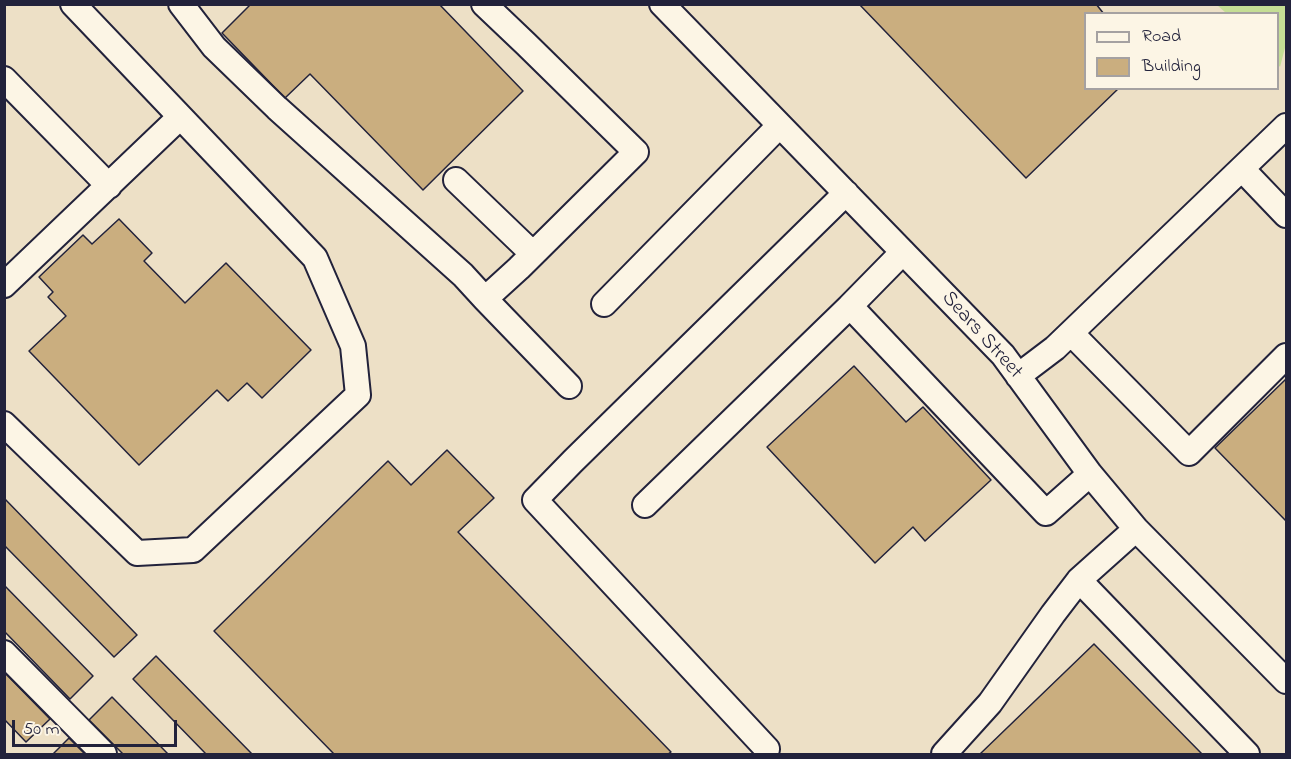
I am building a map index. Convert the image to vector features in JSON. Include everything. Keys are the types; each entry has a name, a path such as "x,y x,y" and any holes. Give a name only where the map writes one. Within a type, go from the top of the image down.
{"street":[{"path":"4,424 137,553 193,550 358,395 353,346 315,258 73,4"},
{"path":"181,4 214,46 277,108 463,275 569,386"},
{"path":"484,4 636,152 485,298"},
{"name":"Sears Street","path":"662,4 1003,355 1090,474 1136,529 1287,681"},
{"path":"4,79 108,186"},
{"path":"4,285 180,117"},
{"path":"604,304 779,126"},
{"path":"1018,376 1055,348 1287,126"},
{"path":"1242,169 1287,215"},
{"path":"456,180 533,254"},
{"path":"767,748 535,501 846,193"},
{"path":"645,505 903,252"},
{"path":"850,306 1046,513 1090,474"},
{"path":"1071,333 1189,453 1287,356"},
{"path":"944,754 990,703 1079,580 1136,529"},
{"path":"1079,580 1247,754"},
{"path":"4,653 104,754"}],"shaded area":[{"path":"4,5 1286,5 1286,754 5,754"}],"green space":[{"path":"1217,5 1286,5 1286,44 1280,67 1279,12 1225,12"}],"building":[{"path":"251,4 439,4 523,91 423,190 310,74 285,98 222,33"},
{"path":"859,4 1096,4 1102,12 1084,12 1084,90 1117,90 1026,178"},
{"path":"119,219 152,253 144,261 185,303 226,263 311,350 262,398 247,383 228,401 217,390 139,465 29,351 66,316 48,297 53,292 39,277 83,235 92,244"},
{"path":"854,366 906,422 923,407 991,480 925,541 913,527 875,563 767,447"},
{"path":"1286,379 1286,521 1215,448"},
{"path":"447,450 494,498 458,532 671,752 668,754 334,754 214,631 388,461 411,485"},
{"path":"4,498 137,635 114,657 4,545"},
{"path":"4,585 93,676 70,699 4,631"},
{"path":"1094,644 1202,754 980,754"},
{"path":"156,656 252,754 206,754 133,679"},
{"path":"4,672 50,719 26,742 4,719"},
{"path":"112,697 168,754 123,754 89,720"},
{"path":"69,738 85,754 53,754"}]}
